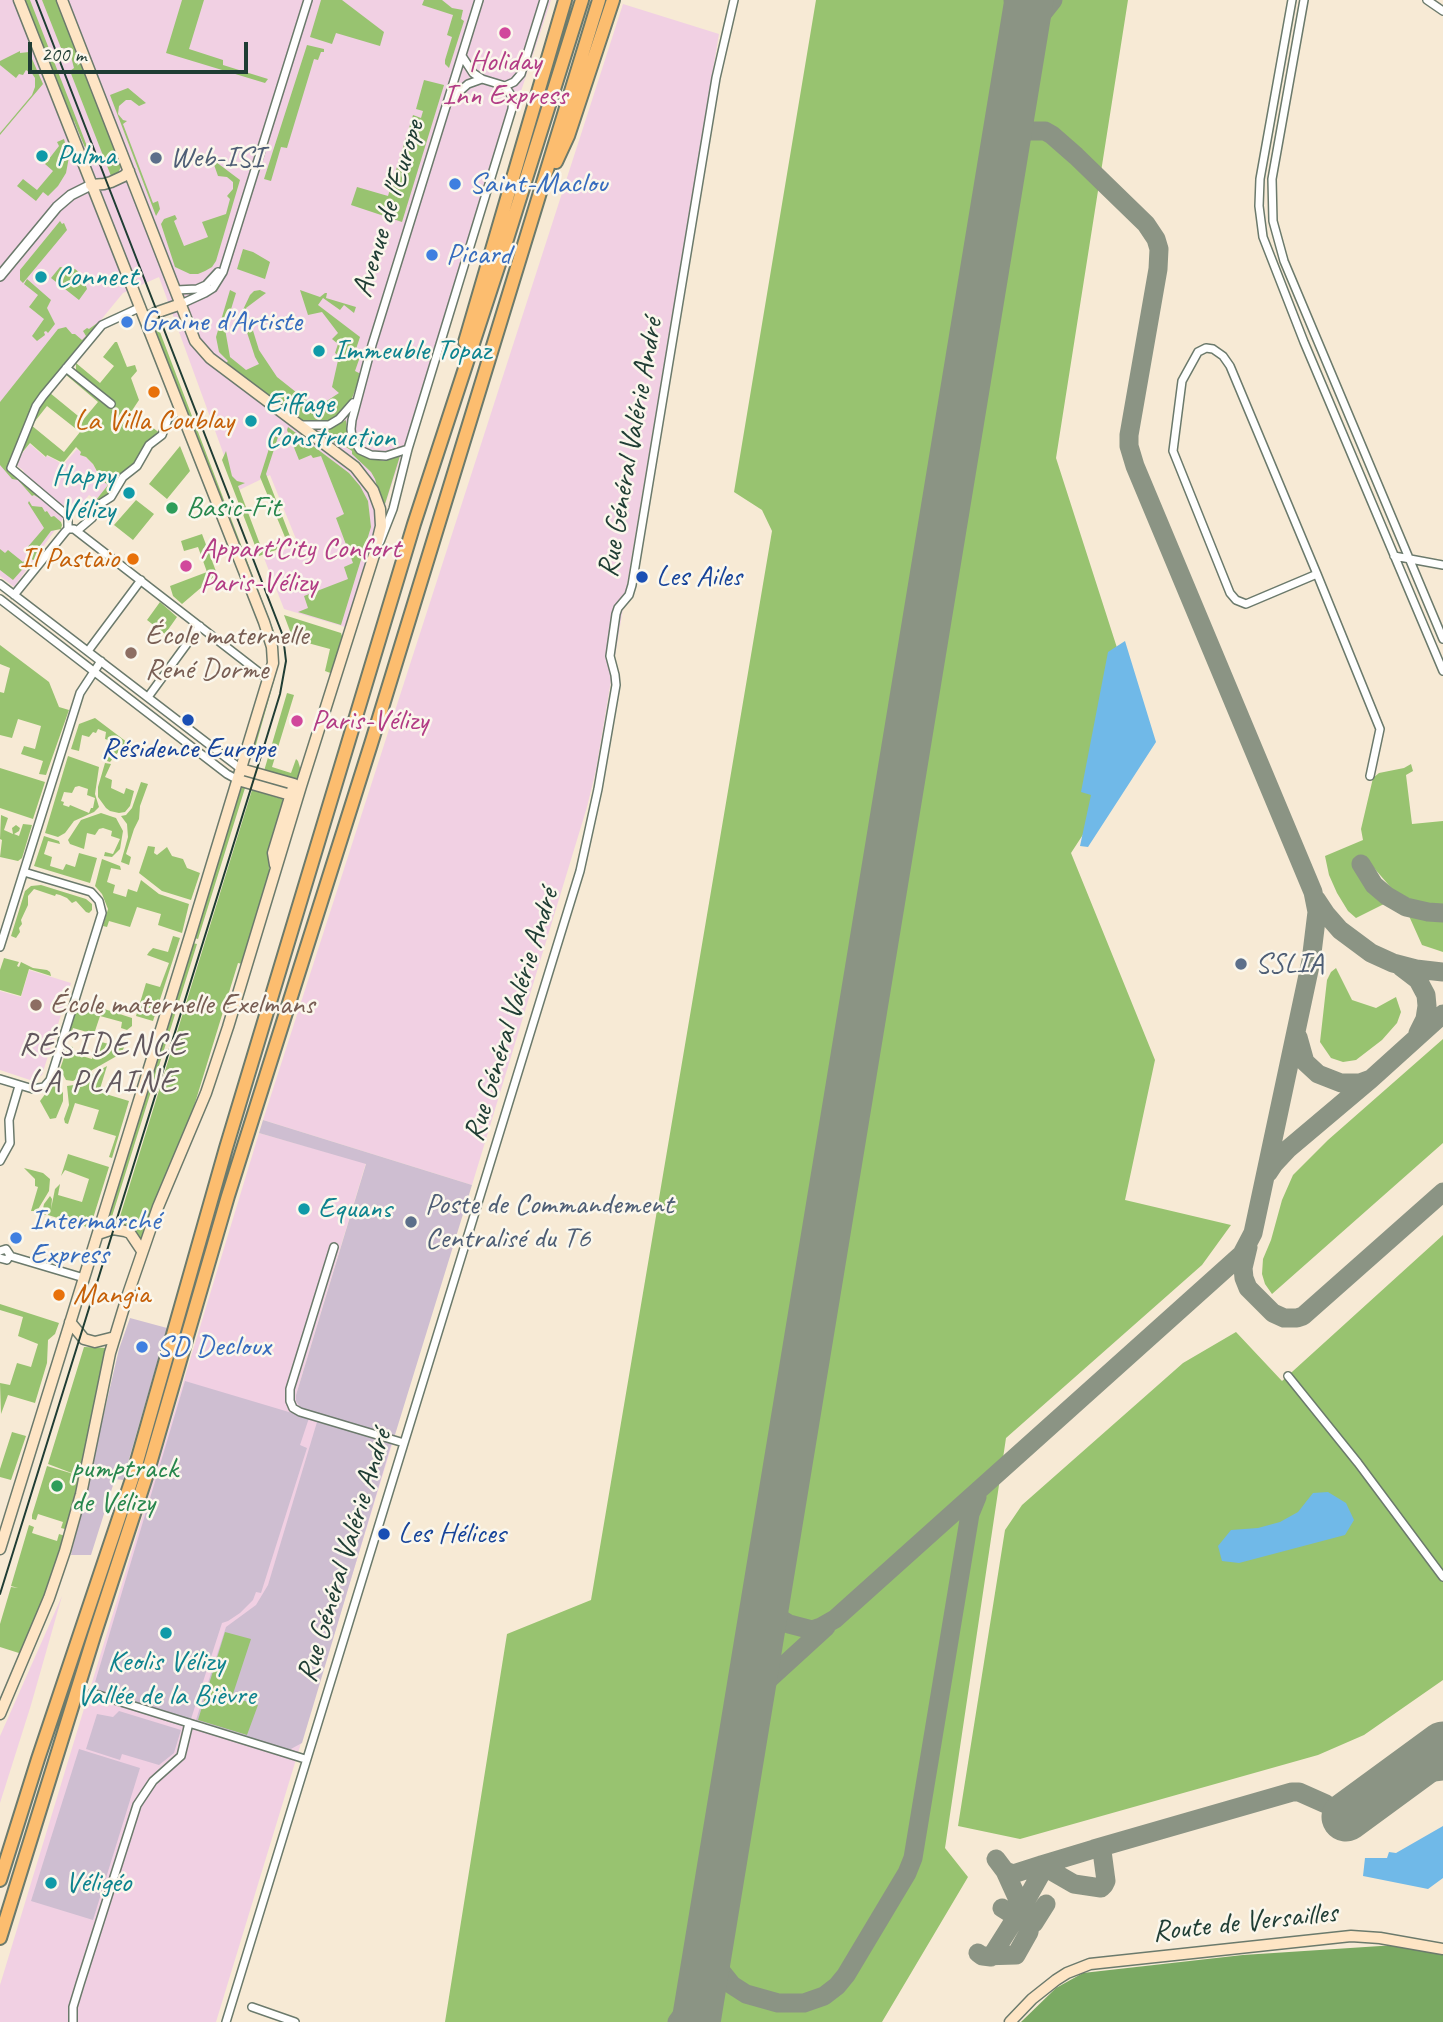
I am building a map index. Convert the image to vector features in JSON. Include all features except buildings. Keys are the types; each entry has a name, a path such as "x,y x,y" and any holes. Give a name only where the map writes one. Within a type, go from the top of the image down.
{"highway":[{"path":"552,46 551,22 558,0"},
{"path":"446,424 454,380 565,0"},
{"path":"0,1880 143,1443 226,1148 446,424 582,0"},
{"path":"0,1938 147,1474 228,1196 371,744 599,0"},
{"path":"535,207 568,136 613,0"}],"main road":[{"path":"0,1549 273,663 272,647 264,622 19,0"},
{"path":"0,1714 65,1551 81,1494 115,1337 142,1251 206,1093 228,1027 276,870 294,796 374,555 381,526 380,509 373,490 355,467 210,359 195,341 62,0"},
{"path":"91,185 111,182 129,171"},
{"path":"145,319 181,304"},
{"path":"242,769 294,784 294,796"},
{"path":"238,780 294,796"},
{"path":"97,1234 113,1229 125,1231 130,1233 142,1251"},
{"path":"70,1322 84,1339 95,1342 115,1337"},
{"name":"Route de Versailles","path":"1010,2022 1032,1999 1056,1980 1090,1964 1351,1936 1443,1949"}],"street":[{"path":"181,304 213,288 223,272 305,9 305,0"},
{"name":"Avenue de l'Europe","path":"408,449 386,456 370,455 360,450 352,438 351,429 359,394 480,0"},
{"path":"505,86 521,75 544,0"},
{"name":"Rue Général Valérie André","path":"226,2022 580,870 598,789 616,685 610,656 616,614 629,595 632,585 716,78 734,0"},
{"path":"1292,0 1261,179 1259,206 1263,237 1304,342 1443,671"},
{"path":"1304,0 1272,179 1273,221 1284,261 1443,639"},
{"path":"1427,0 1443,12"},
{"path":"374,555 393,509 408,449 512,109 513,98 505,86 482,79 473,73 462,57"},
{"path":"448,101 460,89 482,79"},
{"path":"0,276 57,207 71,195 91,185"},
{"path":"176,290 197,289 206,285 215,278 226,260"},
{"path":"14,595 68,529 68,516 11,468 36,406 102,325 141,307"},
{"path":"1317,574 1246,604 1236,600 1230,593 1173,451 1182,381 1198,352 1206,348 1213,349 1223,356 1230,366 1317,574 1380,729 1370,776"},
{"path":"66,368 111,404"},
{"name":"Avenue de l'Europe","path":"300,425 329,425 350,408 359,394"},
{"path":"78,530 92,518 100,505 111,497 123,477 138,466 145,450 162,435 168,419 180,410"},
{"path":"68,529 78,530 269,680"},
{"path":"1394,556 1443,565"},
{"path":"88,651 141,580"},
{"path":"0,584 242,769"},
{"path":"0,599 238,780"},
{"path":"148,698 200,626"},
{"path":"0,947 80,693 101,661"},
{"path":"0,1079 28,1088 44,1087 50,1080 102,913 99,901 91,892 24,872"},
{"path":"0,1161 10,1143 9,1120 19,1086"},
{"path":"334,1247 290,1389 289,1401 293,1408 300,1412 404,1443"},
{"path":"0,1251 6,1249 10,1256"},
{"path":"10,1256 84,1278"},
{"path":"0,1258 5,1260 10,1256"},
{"path":"1288,1376 1358,1463 1443,1577"},
{"path":"92,1693 305,1759"},
{"path":"73,2022 80,1984 137,1805 153,1781 181,1756 189,1723"},
{"path":"252,2007 295,2022"}],"shaded area":[{"path":"0,0 551,0 345,627 284,609 264,558 298,544 270,475 237,491 159,277 123,293 32,404 7,465 65,516 14,587 0,576"},
{"path":"623,4 719,34 596,770 472,1185 263,1120"},
{"path":"30,444 45,457 63,465 77,449 93,464 100,478 108,485 96,500 89,495 71,516 22,475 24,471 14,463"},
{"path":"29,970 71,983 42,1075 33,1081 0,1070 0,991 21,997"},
{"path":"263,1120 472,1185 394,1438 301,1408 296,1401 366,1164 259,1133"},
{"path":"259,1133 366,1163 296,1395 394,1438 216,2022 0,2022 0,1985"},
{"path":"130,1318 167,1328 123,1480 115,1479 91,1555 71,1555 119,1349"},
{"path":"185,1381 309,1418 300,1445 307,1448 261,1593 256,1592 253,1600 240,1613 222,1623 191,1719 93,1689"},
{"path":"317,1422 392,1442 302,1743 289,1750 196,1720 226,1627 256,1605 268,1585"},
{"path":"62,1596 31,1705 0,1803 0,1736"},
{"path":"119,1711 181,1730 174,1753 159,1765 122,1754 120,1760 86,1749 97,1714 113,1717"},
{"path":"79,1749 140,1768 93,1920 31,1901"}],"green space":[{"path":"23,0 30,0 92,159 90,160 74,121 70,119"},
{"path":"42,0 58,0 122,165 118,173 111,176 70,71 74,68 69,49 61,48"},
{"path":"182,0 204,0 189,49 223,60 223,65 268,79 265,83 166,53"},
{"path":"321,0 342,0 384,32 380,46 336,33 332,44 310,37"},
{"path":"424,0 442,0 452,8 463,10 461,19 464,21 449,68 445,60 452,37 447,35 453,15 422,5"},
{"path":"816,0 1128,0 1056,458 1146,738 1071,853 1155,1060 1125,1200 1231,1225 1202,1265 1006,1438 945,1848 968,1877 882,2022 445,2022 507,1634 591,1600 772,531 762,510 734,492"},
{"path":"307,45 324,49 324,52 321,52 318,60 314,59 287,148 281,147 271,181 264,179"},
{"path":"20,51 29,52 43,84 0,135 32,95 35,87 35,78 31,72 26,70 16,78 0,65 0,61"},
{"path":"424,80 444,85 402,222 351,205 357,187 388,196 413,115 421,118 423,111 416,109"},
{"path":"128,88 146,103 139,106 126,100 119,106 118,114 127,121 123,124 153,203 158,201 160,209 156,216 110,95"},
{"path":"64,139 69,157 66,173 48,196 43,192 36,201 17,186 23,179 37,190 53,171 45,164 59,146 57,142"},
{"path":"212,159 240,180 216,261 205,271 190,274 175,267 161,224 164,219 175,215 177,219 174,221 184,246 208,237 202,222 226,214 230,199 227,196 233,189 233,182 227,177 218,176"},
{"path":"60,221 67,230 23,283 20,280 20,270"},
{"path":"243,249 270,262 265,279 237,269"},
{"path":"60,267 75,269 82,275 87,289 79,300 51,278"},
{"path":"27,279 51,300 47,308 55,324 37,341 32,336 44,319 29,307 38,295 24,284"},
{"path":"230,290 236,293 225,329 230,357 246,370 259,364 241,314 254,291 266,293 246,308 259,350 277,377 316,408 339,393 332,387 339,356 335,353 338,344 332,339 338,333 322,312 308,315 300,290 320,297 327,293 326,298 356,307 354,313 344,305 340,310 323,298 318,305 360,337 355,352 361,354 355,371 361,374 345,411 331,420 307,423 225,364 228,361 219,352 216,337"},
{"path":"155,319 275,634 278,653 276,674 255,748 253,747 274,661 151,322"},
{"path":"102,322 34,405 8,469 44,498 49,505 45,500 32,496 0,465 0,402 58,329 66,327 82,340 86,336 83,331"},
{"path":"115,342 127,367 135,365 137,371 131,378 139,400 129,415 144,428 148,424 161,434 113,493 99,504 96,500 108,485 98,480 99,475 93,464 80,455 81,452 76,447 63,463 47,455 46,457 30,443 17,459 31,425 64,452 80,432 47,406 32,425 37,408 50,393 83,420 98,402 65,374 83,384 76,372 76,363 100,383 114,366 103,357"},
{"path":"346,420 351,444 363,456 384,461 400,456 385,504 381,501 371,472 352,451 313,431 326,431"},
{"path":"288,427 349,473 368,501 371,527 341,625 298,612 308,608 304,596 348,579 344,567 353,563 336,518 344,514 321,456 313,458 311,455 299,460"},
{"path":"273,436 278,437 266,474 293,544 259,556 222,460 226,451 232,476 245,483 238,486 261,547 275,542 277,547 287,542 260,477"},
{"path":"180,446 190,471 167,499 149,484"},
{"path":"136,500 154,514 133,540 114,525"},
{"path":"29,501 32,506 42,507 62,525 61,529 51,531 36,551 39,555 33,560 30,558 33,554 26,549 44,528"},
{"path":"202,534 217,574 182,604 173,596 170,586 207,572 198,547 184,551 181,541"},
{"path":"0,549 5,553 8,550 23,562 26,559 28,563 13,580 0,570"},
{"path":"160,602 177,617 165,634 147,620"},
{"path":"284,615 341,633 343,639 333,674 325,671 330,649 293,639"},
{"path":"0,645 49,682 59,707 69,710 46,775 39,774 43,761 21,754 24,746 35,749 41,726 18,719 12,738 0,735 0,692 4,693 10,668 0,664"},
{"path":"287,693 294,695 272,767 291,773 296,759 301,771 298,781 264,771"},
{"path":"95,718 132,746 128,756 119,751 110,762 101,759 102,755 111,753 114,742 105,739 106,732 98,729 89,737 82,735 79,751 71,749 79,724"},
{"path":"68,756 99,767 95,794 99,807 94,812 74,821 65,833 58,837 45,833","holes":["79,786 88,789 87,795 95,798 89,813 63,805 64,802 61,801 64,792 72,793 75,787"]},
{"path":"105,763 111,764 105,777 112,780 111,788 124,794 126,788 134,791 130,806 125,812 110,811 98,797"},
{"path":"1411,764 1413,771 1406,775 1412,824 1443,821 1443,905 1416,902 1393,890 1368,861 1354,867 1366,886 1384,904 1356,918 1348,911 1337,893 1325,856 1363,840 1361,829 1373,778 1379,773"},
{"path":"0,768 45,782 33,819 0,808"},
{"path":"141,782 148,784 126,854 131,857 129,865 121,862 128,837 127,824 121,816 126,815 132,808"},
{"path":"242,787 245,788 198,939 194,938 237,798"},
{"path":"252,790 282,799 285,803 268,855 270,879 243,964 238,963 187,1129 141,1242 117,1226"},
{"path":"101,813 116,818 123,831 120,849 112,857 104,856 105,852 113,854 120,839 111,836 112,831 103,828 95,835 87,833 84,849 70,844 68,840 81,820"},
{"path":"1,815 8,818 4,830 13,834 12,828 16,825 20,828 14,834 19,836 23,824 32,825 22,858 18,861 0,857"},
{"path":"44,836 59,841 60,844 48,841 44,854 52,857 50,866 63,870 66,864 75,867 79,853 97,858 90,883 34,866"},
{"path":"148,846 155,847 154,853 157,855 167,847 172,856 183,859 187,868 200,873 191,900 162,891 139,873"},
{"path":"102,859 120,866 121,870 111,868 107,882 115,885 113,893 126,897 128,889 137,892 141,880 159,894 189,904 182,933 158,925 161,914 137,907 130,927 109,921 107,927 103,926 108,909 102,894 95,886"},
{"path":"41,885 86,899 92,904 92,910 86,912 76,901 72,903 60,895 34,889 28,896 20,932 16,938 11,936 25,891 31,886"},
{"path":"1409,916 1443,922 1443,952 1422,945"},
{"path":"173,936 180,938 153,1021 136,1016 146,983 160,987 169,963 147,955 153,948 168,952"},
{"path":"192,943 197,944 109,1226 104,1227"},
{"path":"4,958 19,962 19,967 21,962 33,968 47,970 51,976 29,969 21,996 0,990 0,970"},
{"path":"1336,968 1352,1000 1376,1008 1396,997 1401,1012 1397,1023 1382,1040 1356,1060 1343,1062 1331,1058 1320,1042 1327,980"},
{"path":"98,1007 132,1018 132,1026 127,1030 121,1028 122,1022 100,1016 94,1034 73,1028 69,1040 67,1039 76,1011"},
{"path":"1443,1039 1443,1143 1272,1294 1262,1274 1263,1259 1293,1175 1328,1140"},
{"path":"98,1041 119,1047 121,1041 125,1043 122,1053 73,1081 66,1080 60,1069 68,1046 73,1047 72,1053 92,1059"},
{"path":"107,1066 99,1092 129,1101 112,1158 109,1157 116,1136 93,1129 99,1110 75,1103 68,1124 64,1119 69,1105 67,1086 74,1085"},
{"path":"55,1081 63,1093 63,1101 56,1118 50,1119 40,1101"},
{"path":"68,1154 109,1167 90,1228 48,1215 49,1211 45,1215 42,1213 50,1196 51,1209 55,1189 60,1184 58,1195 82,1202 89,1179 65,1170 61,1176"},
{"path":"24,1168 43,1173 50,1179 49,1191 37,1211 31,1211 38,1187 35,1186 35,1179"},
{"path":"1443,1235 1443,1680 1364,1735 1318,1755 1020,1839 958,1826 1005,1530 1022,1505 1183,1363 1236,1332 1282,1381"},
{"path":"0,1304 59,1323 55,1334 48,1340 47,1363 35,1403 8,1395 1,1414 0,1383 10,1385 17,1363 31,1367 38,1344 18,1336 23,1317 0,1310"},
{"path":"84,1347 108,1348 81,1475 68,1529 65,1529 61,1528 63,1522 38,1514 36,1520 32,1519 32,1515 47,1466 77,1475 48,1464"},
{"path":"12,1432 26,1436 11,1480 0,1477 0,1469"},
{"path":"29,1525 34,1527 32,1533 57,1541 59,1534 65,1536 50,1587 22,1654 0,1647 0,1624 11,1587 18,1588 11,1586"},
{"path":"225,1632 251,1639 232,1697 258,1705 247,1735 198,1720"},
{"path":"1396,1945 1443,1953 1443,2022 1021,2022 1056,1988 1083,1973 1243,1955"}],"water":[{"path":"1125,641 1156,742 1088,847 1080,846 1091,795 1081,792 1108,652"},
{"path":"1328,1492 1346,1503 1354,1520 1345,1535 1239,1563 1222,1561 1218,1546 1231,1530 1258,1528 1280,1522 1298,1512 1313,1493"},
{"path":"1443,1826 1443,1878 1428,1889 1363,1876 1365,1858 1387,1858 1389,1852 1396,1853"}],"taxiway":[{"path":"1013,0 1026,17"},
{"path":"1022,39 1053,0"},
{"path":"769,1577 768,1593 771,1604 781,1619 812,1630 835,1619 1242,1254 1253,1233 1311,961 1317,912 1313,892 1129,446 1158,269 1159,249 1156,239 1146,224 1076,156 1045,131 1028,131 1019,136 1013,141 1001,164"},
{"path":"1361,864 1374,885 1387,896 1406,907 1443,913"},
{"path":"1316,899 1340,930 1371,953 1393,963 1443,972"},
{"path":"1401,967 1418,980 1426,995 1425,1019 1418,1033"},
{"path":"1268,1173 1288,1149 1443,1014"},
{"path":"1298,1037 1305,1062 1318,1074 1341,1083 1360,1083 1371,1079"},
{"path":"1248,1247 1243,1268 1248,1288 1273,1313 1284,1318 1297,1318 1303,1316 1443,1192"},
{"path":"711,1927 713,1951 720,1970 732,1985 746,1994 778,2003 804,2003 824,1996 846,1975 907,1873 913,1858 970,1514 977,1497"},
{"path":"743,1733 753,1705 769,1679 826,1627"},
{"path":"1403,1776 1443,1771"},
{"path":"1094,1849 1292,1792 1299,1792 1326,1804"},
{"path":"996,1859 1005,1871 1013,1874 1041,1865 1094,1849 1099,1849 1102,1851 1106,1881 1101,1888 1074,1884 1041,1865"},
{"path":"1020,1911 1043,1870 1048,1869"},
{"path":"978,1953 982,1956 1016,1955 1029,1932 1030,1926 1005,1871"},
{"path":"983,1956 991,1957 1020,1911 1020,1904"},
{"path":"1002,1908 1026,1923 1034,1923 1046,1904"},
{"path":"677,2022 697,1995 703,1979"},
{"path":"699,2010 709,2022"}],"runway":[{"path":"696,2022 1029,0"},
{"path":"1346,1817 1443,1746"}],"tram line":[{"path":"0,1594 261,756 280,694 286,661 283,636 36,0"}],"place":[{"name":"Holiday Inn Express","path":"505,33"},
{"name":"Pulma","path":"42,156"},
{"name":"Web-ISI","path":"156,158"},
{"name":"Saint-Maclou","path":"455,184"},
{"name":"Picard","path":"432,255"},
{"name":"Connect","path":"41,277"},
{"name":"Graine d'Artiste","path":"127,322"},
{"name":"Immeuble Topaz","path":"319,351"},
{"name":"La Villa Coublay","path":"154,392"},
{"name":"Eiffage Construction","path":"251,421"},
{"name":"Happy Vélizy","path":"129,493"},
{"name":"Basic-Fit","path":"172,508"},
{"name":"Il Pastaio","path":"133,559"},
{"name":"Appart'City Confort Paris-Vélizy","path":"186,566"},
{"name":"Les Ailes","path":"642,577"},
{"name":"École maternelle René Dorme","path":"131,653"},
{"name":"Résidence Europe","path":"188,720"},
{"name":"Paris-Vélizy","path":"297,721"},
{"name":"SSLIA","path":"1241,964"},
{"name":"École maternelle Exelmans","path":"36,1005"},
{"name":"Equans","path":"304,1209"},
{"name":"Poste de Commandement Centralisé du T6","path":"411,1222"},
{"name":"Intermarché Express","path":"16,1238"},
{"name":"Mangia","path":"59,1295"},
{"name":"SD Decloux","path":"142,1347"},
{"name":"pumptrack de Vélizy","path":"57,1486"},
{"name":"Les Hélices","path":"384,1534"},
{"name":"Keolis Vélizy Vallée de la Bièvre","path":"166,1633"},
{"name":"Véligéo","path":"51,1883"}],"district":[{"name":"RÉSIDENCE LA PLAINE","path":"103,1064"}]}
